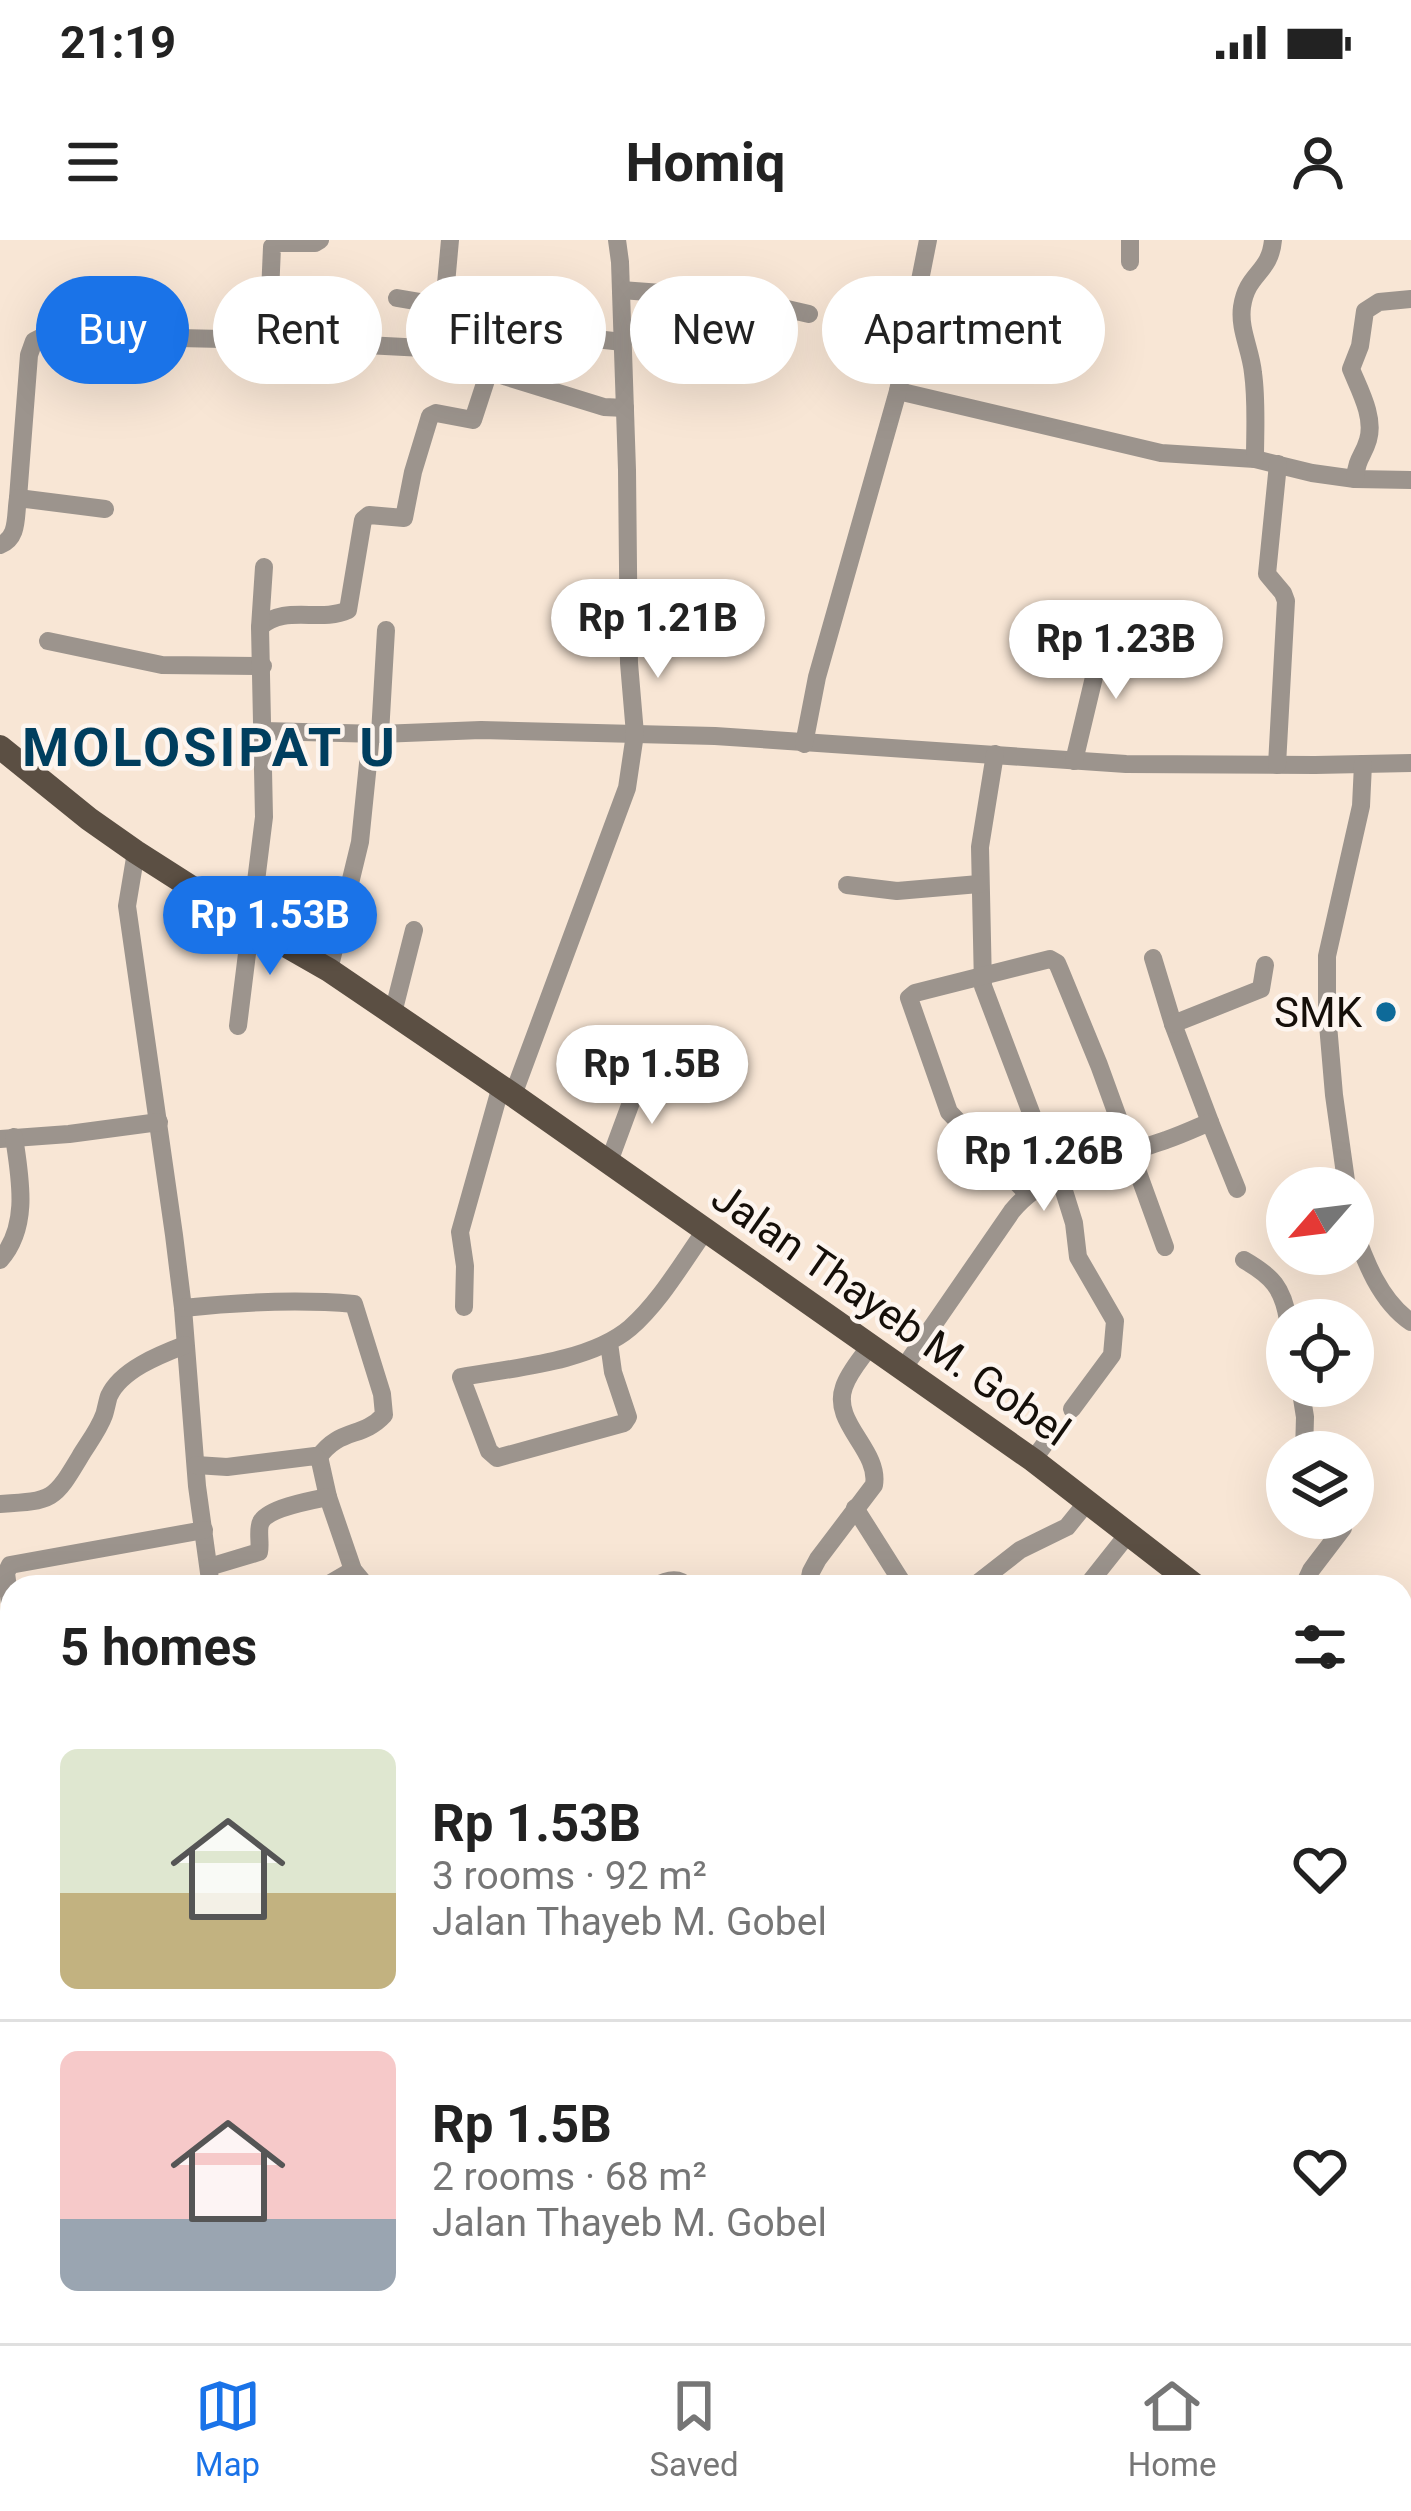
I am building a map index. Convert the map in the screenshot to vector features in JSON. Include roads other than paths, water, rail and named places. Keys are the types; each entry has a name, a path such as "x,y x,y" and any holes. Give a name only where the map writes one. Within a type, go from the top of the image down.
{"main road":[{"name":"Jalan Thayeb M. Gobel","path":"0,747 136,853 328,970 507,1090 1033,1460 1177,1575"}],"street":[{"path":"271,276 272,247 320,240"},
{"path":"447,276 450,240"},
{"path":"464,1307 460,1232 507,1090 627,788 635,734 617,240"},
{"path":"804,744 817,676 898,392 928,240"},
{"path":"1130,240 1130,262"},
{"path":"1255,459 1253,373 1241,323 1247,285 1268,263 1273,240"},
{"path":"621,290 743,299 809,314"},
{"path":"397,298 406,300"},
{"path":"1355,479 1369,433 1363,397 1351,369 1360,343 1362,315 1379,302 1411,299"},
{"path":"0,545 14,533 31,345 46,334 213,339"},
{"path":"606,340 623,342"},
{"path":"260,627 279,615 337,615 348,610 363,520 369,515 404,518 412,472 430,416 473,420 485,384"},
{"path":"532,384 625,408"},
{"path":"898,392 1161,453 1255,459 1355,479 1411,480"},
{"path":"1277,765 1286,601 1268,574 1278,464"},
{"path":"18,498 105,509"},
{"path":"238,1026 264,818 260,627 264,567"},
{"path":"328,970 360,842 386,630"},
{"path":"1074,761 1106,631"},
{"path":"48,640 162,665 262,666"},
{"path":"263,730 715,736 1074,761 1411,763"},
{"path":"995,754 980,847 982,974 988,1001 1074,1223 1078,1257 1115,1321 1112,1355 1072,1409"},
{"path":"1344,1167 1327,1013 1327,956 1361,806 1363,764"},
{"path":"136,853 127,906 183,1308 210,1575"},
{"path":"847,886 897,891 980,884"},
{"path":"393,1013 414,930"},
{"path":"1153,958 1237,1189"},
{"path":"1027,1193 949,1112 909,998 982,974 1050,959 1057,963 1165,1247"},
{"path":"1174,1024 1261,988 1265,965"},
{"path":"609,1162 644,1070"},
{"path":"903,1369 1027,1193 1057,1177 1210,1121"},
{"path":"0,1259 13,1242 22,1191 7,1138 159,1122"},
{"path":"609,1342 628,1418 624,1424 497,1458 489,1451 461,1377 542,1363 609,1342 642,1316 705,1231"},
{"path":"1244,1260 1264,1271 1284,1299"},
{"path":"1372,1275 1400,1315 1411,1322"},
{"path":"183,1308 245,1301 354,1304 384,1415 375,1425 332,1440 318,1458 227,1467 196,1465"},
{"path":"0,1504 38,1501 60,1490 92,1439 115,1388 151,1358 185,1345"},
{"path":"811,1575 874,1485 876,1472 852,1431 842,1397 870,1346"},
{"path":"1033,1460 1055,1430"},
{"path":"318,1458 357,1575"},
{"path":"214,1575 260,1552 260,1526 267,1516 328,1497"},
{"path":"988,1575 1020,1550 1066,1527 1088,1501"},
{"path":"855,1508 897,1575"},
{"path":"6,1575 10,1565 204,1530"},
{"path":"1096,1575 1128,1534"},
{"path":"1309,1575 1334,1539"},
{"path":"344,1575 353,1570"}],"place":[{"name":"SMK","path":"1386,1012"}],"district":[{"name":"MOLOSIPAT U","path":"210,747"}]}
